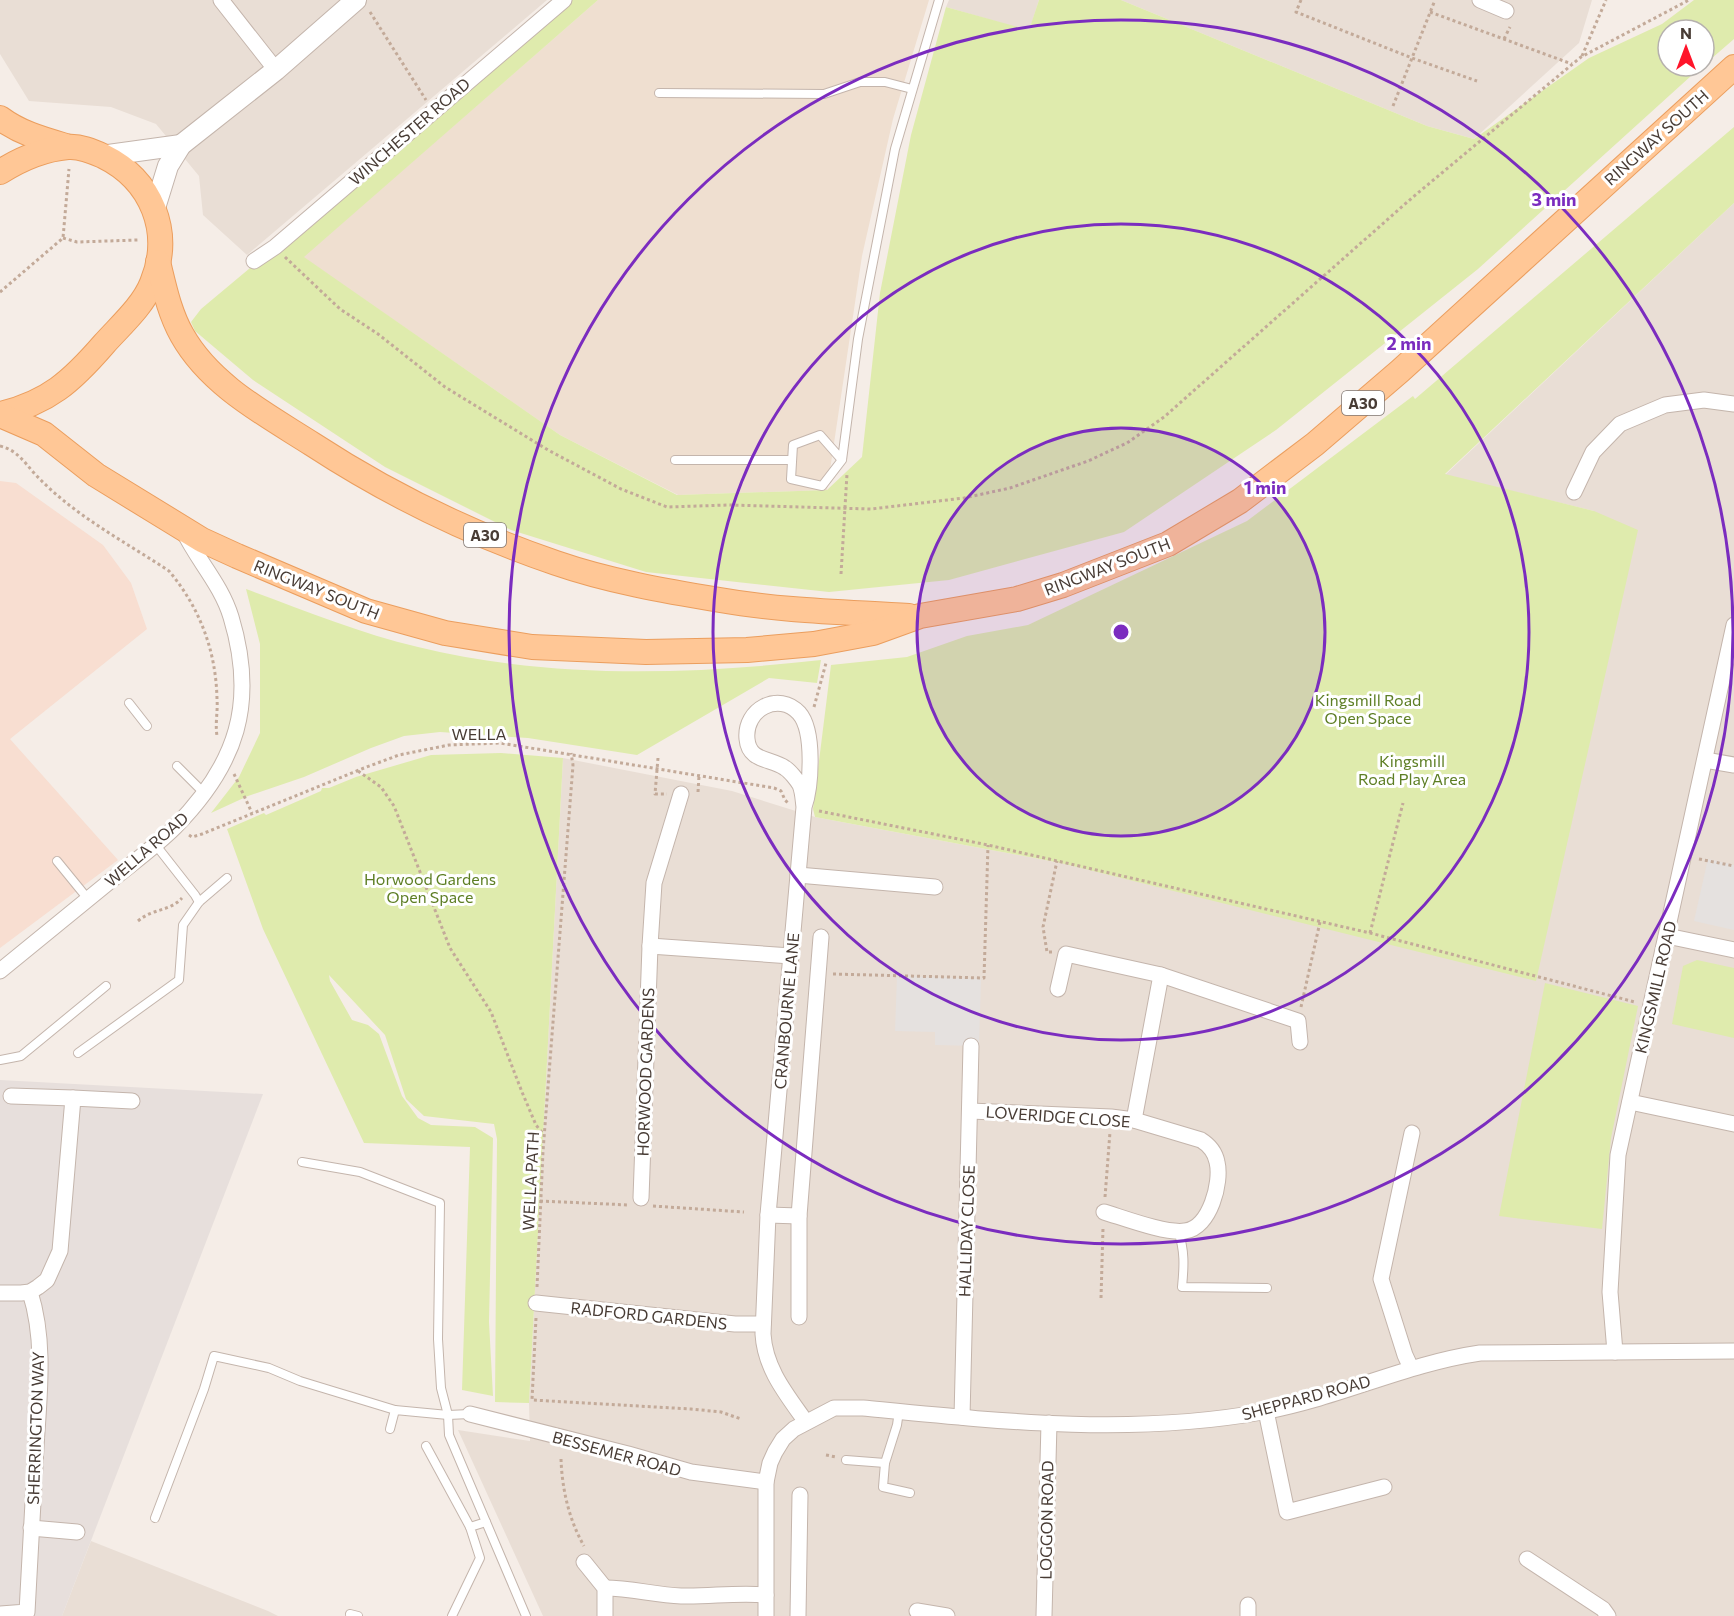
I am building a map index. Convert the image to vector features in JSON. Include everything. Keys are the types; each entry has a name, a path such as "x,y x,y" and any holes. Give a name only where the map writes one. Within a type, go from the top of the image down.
{"main road":[{"name":"RINGWAY SOUTH","path":"0,415 44,434 96,476 181,527 237,556 366,611 445,633 532,647 646,652 747,650 814,644 873,633 920,616 1017,599 1063,585 1168,544 1240,501 1315,444 1400,371 1734,67"},
{"path":"0,118 68,158"},
{"path":"0,172 40,153 68,158 91,151 102,156 120,165 142,186 155,208 159,245 158,262 152,284 143,299 91,359 66,384 44,399 25,408 0,415"},
{"name":"RINGWAY SOUTH","path":"158,262 169,306 181,334 203,366 250,404 343,464 495,540 558,563 638,584 722,600 808,609 920,616"}],"street":[{"path":"221,0 276,70"},
{"name":"WINCHESTER ROAD","path":"254,261 275,247 564,0"},
{"path":"1480,0 1506,11"},
{"path":"155,208 168,166 181,145 362,4"},
{"path":"102,156 181,145"},
{"path":"1574,492 1593,452 1620,424 1665,405 1704,400 1734,404"},
{"name":"WELLA ROAD","path":"0,971 173,828 204,793 220,770 236,734 243,698 243,676 231,615 214,580 192,549 181,527"},
{"name":"KINGSMILL ROAD","path":"1615,1352 1611,1292 1618,1155 1734,626"},
{"name":"CRANBOURNE LANE","path":"803,808 808,796 810,760 810,747 804,724 800,714 787,705 764,706 755,712 748,722 747,743 760,759 784,767 799,783 803,808 768,1215 764,1348 771,1369 806,1422"},
{"path":"1705,760 1734,765"},
{"name":"HORWOOD GARDENS","path":"641,1198 654,884 681,794"},
{"path":"798,875 935,887"},
{"name":"CRANBOURNE LANE","path":"799,1317 799,1216 821,936"},
{"path":"1667,936 1734,950"},
{"path":"650,946 791,956"},
{"path":"1058,989 1066,954 1161,975 1298,1021 1300,1042"},
{"path":"1134,1120 1161,975"},
{"name":"HALLIDAY CLOSE","path":"962,1417 972,1046"},
{"path":"11,1096 132,1101"},
{"path":"0,1293 30,1292 47,1280 60,1251 73,1098"},
{"path":"1630,1102 1734,1124"},
{"name":"LOVERIDGE CLOSE","path":"970,1111 1111,1117 1134,1120 1201,1140 1209,1145 1218,1169 1209,1211 1194,1228 1186,1232 1178,1231"},
{"path":"1411,1368 1382,1278 1412,1133"},
{"path":"1104,1212 1178,1231"},
{"path":"768,1215 799,1216"},
{"name":"SHERRINGTON WAY","path":"0,1614 27,1612 40,1393 38,1331 30,1292"},
{"name":"RADFORD GARDENS","path":"536,1304 735,1324 763,1324"},
{"name":"SHEPPARD ROAD","path":"806,1422 834,1408 863,1408 1049,1423 1153,1424 1266,1411 1447,1358 1480,1353 1734,1351"},
{"path":"1266,1411 1287,1512 1384,1488"},
{"name":"BESSEMER ROAD","path":"470,1414 691,1472 766,1482"},
{"path":"766,1616 766,1482 770,1463 783,1439 806,1422"},
{"name":"LOGGON ROAD","path":"1044,1616 1049,1423"},
{"path":"798,1616 800,1495"},
{"name":"SHERRINGTON WAY","path":"31,1528 76,1532"},
{"path":"585,1555 605,1588 605,1616"},
{"path":"1527,1559 1603,1610 1608,1616"},
{"path":"605,1588 624,1588 680,1596 752,1593 766,1595"},
{"path":"917,1611 947,1616"}],"lane":[{"path":"842,460 820,435 793,445 791,479 822,486 842,460 858,339 895,149 939,0"},
{"path":"659,93 824,94 860,82 885,82 912,89"},
{"path":"675,460 792,460"},
{"path":"129,704 147,726"},
{"path":"177,766 204,793"},
{"path":"155,844 199,902"},
{"path":"57,861 88,898"},
{"path":"78,1053 179,980 183,925 199,902 227,878"},
{"path":"0,1060 21,1056 106,986"},
{"path":"302,1162 360,1172 441,1203 438,1340 441,1388 448,1415 449,1435 526,1616"},
{"path":"1178,1231 1183,1245 1182,1287 1267,1288"},
{"path":"155,1518 204,1389 214,1356 269,1368 300,1381 395,1410 448,1415 470,1414"},
{"path":"390,1429 395,1410"},
{"path":"899,1411 885,1462 883,1488 910,1493"},
{"path":"426,1446 470,1527 480,1558 452,1616"},
{"path":"846,1460 885,1462"},
{"path":"470,1527 486,1521"}],"path":[{"path":"1301,0 1296,12 1477,81"},
{"path":"1393,106 1435,0"},
{"path":"1581,57 1606,0"},
{"path":"275,247 340,309 378,334 445,387 548,450 621,489 667,507 871,509 964,498 1010,489 1088,461 1127,442 1164,417 1413,197 1581,57 1689,0"},
{"path":"362,4 432,111"},
{"path":"1430,12 1573,64"},
{"path":"0,292 63,238 68,158"},
{"path":"63,238 77,242 138,240"},
{"path":"0,446 15,452 35,474 74,509 170,571 181,585 202,621 209,645 215,677 218,743"},
{"path":"841,574 849,477"},
{"path":"821,687 826,663"},
{"name":"WELLA","path":"173,828 192,837 399,755 449,745 500,743 572,753 774,788 781,791 785,800 803,808"},
{"name":"WELLA PATH","path":"572,753 573,765 544,1135 532,1400 691,1409 721,1412 741,1419"},
{"path":"656,794 658,758"},
{"path":"232,769 252,813"},
{"path":"358,770 381,787 394,806 450,948 491,1012 536,1125 544,1135"},
{"path":"1370,933 1403,803"},
{"path":"803,808 988,845 1370,933 1635,1002"},
{"path":"819,974 984,978 988,845"},
{"path":"1699,859 1734,866"},
{"path":"1057,861 1043,927 1047,952 1066,954"},
{"path":"138,921 148,913 168,910 182,899 175,890"},
{"path":"1298,1021 1320,922"},
{"path":"826,1455 834,1456"},
{"path":"561,1459 562,1482 585,1555"}],"shaded area":[{"path":"0,0 547,0 247,255 203,215 199,176 156,124 111,107 29,101 0,54"},
{"path":"598,0 929,0 893,119 862,256 827,490 678,495 560,435 303,257"},
{"path":"949,0 1039,0 1029,31 946,7"},
{"path":"1121,0 1592,0 1579,43 1474,139 1427,126"},
{"path":"1734,203 1734,1616 543,1616 458,1430 530,1441 529,1403 563,758 732,791 815,817 1061,863 1594,511 1445,475"},
{"path":"0,481 16,483 103,545 131,583 147,629 10,739 118,860 0,948"},
{"path":"1708,859 1734,865 1734,930 1694,921"},
{"path":"897,976 981,979 979,1046 935,1045 935,1032 895,1031"},
{"path":"0,1080 263,1094 62,1616 0,1616"},
{"path":"91,1541 268,1611 278,1616 62,1616"}],"green space":[{"path":"570,0 598,0 304,257 560,435 677,495 827,490 862,457 880,293 911,135 946,7 1029,30 1039,0 1121,0 1427,126 1474,139 1589,58 1656,27 1656,78 1689,78 1478,269 1276,430 1124,532 949,580 829,592 646,572 511,530 385,467 253,380 195,331 191,322 201,309"},
{"path":"1694,0 1734,0 1734,39 1716,55 1716,18 1670,18"},
{"name":"Kingsmill Road Open Space","path":"1734,127 1734,203 1445,474 1594,511 1638,530 1536,981 1061,863 815,817 813,809 831,665 907,657 967,636 1028,625 1247,521 1413,396 1415,399"},
{"path":"246,589 374,635 418,647 518,665 568,669 669,671 821,660 817,683 769,678 637,755 528,738 440,732 404,736 304,777 248,796 211,813 239,777 260,733 260,644"},
{"name":"Horwood Gardens Open Space","path":"501,753 563,758 529,1403 495,1402 497,1139 494,1124 424,1116 406,1099 385,1035 329,975 330,981 352,1020 368,1025 379,1034 402,1096 418,1118 431,1125 475,1127 493,1138 489,1322 493,1396 462,1390 470,1147 364,1143 263,929 227,829 264,813 266,815 321,791 322,788 329,788 356,777 431,755"},
{"path":"1697,960 1734,968 1734,1038 1672,1024 1683,966"},
{"path":"1545,983 1638,1006 1611,1138 1602,1229 1499,1216"}],"park label":[{"name":"Kingsmill Road Play Area","path":"1412,769"}]}
